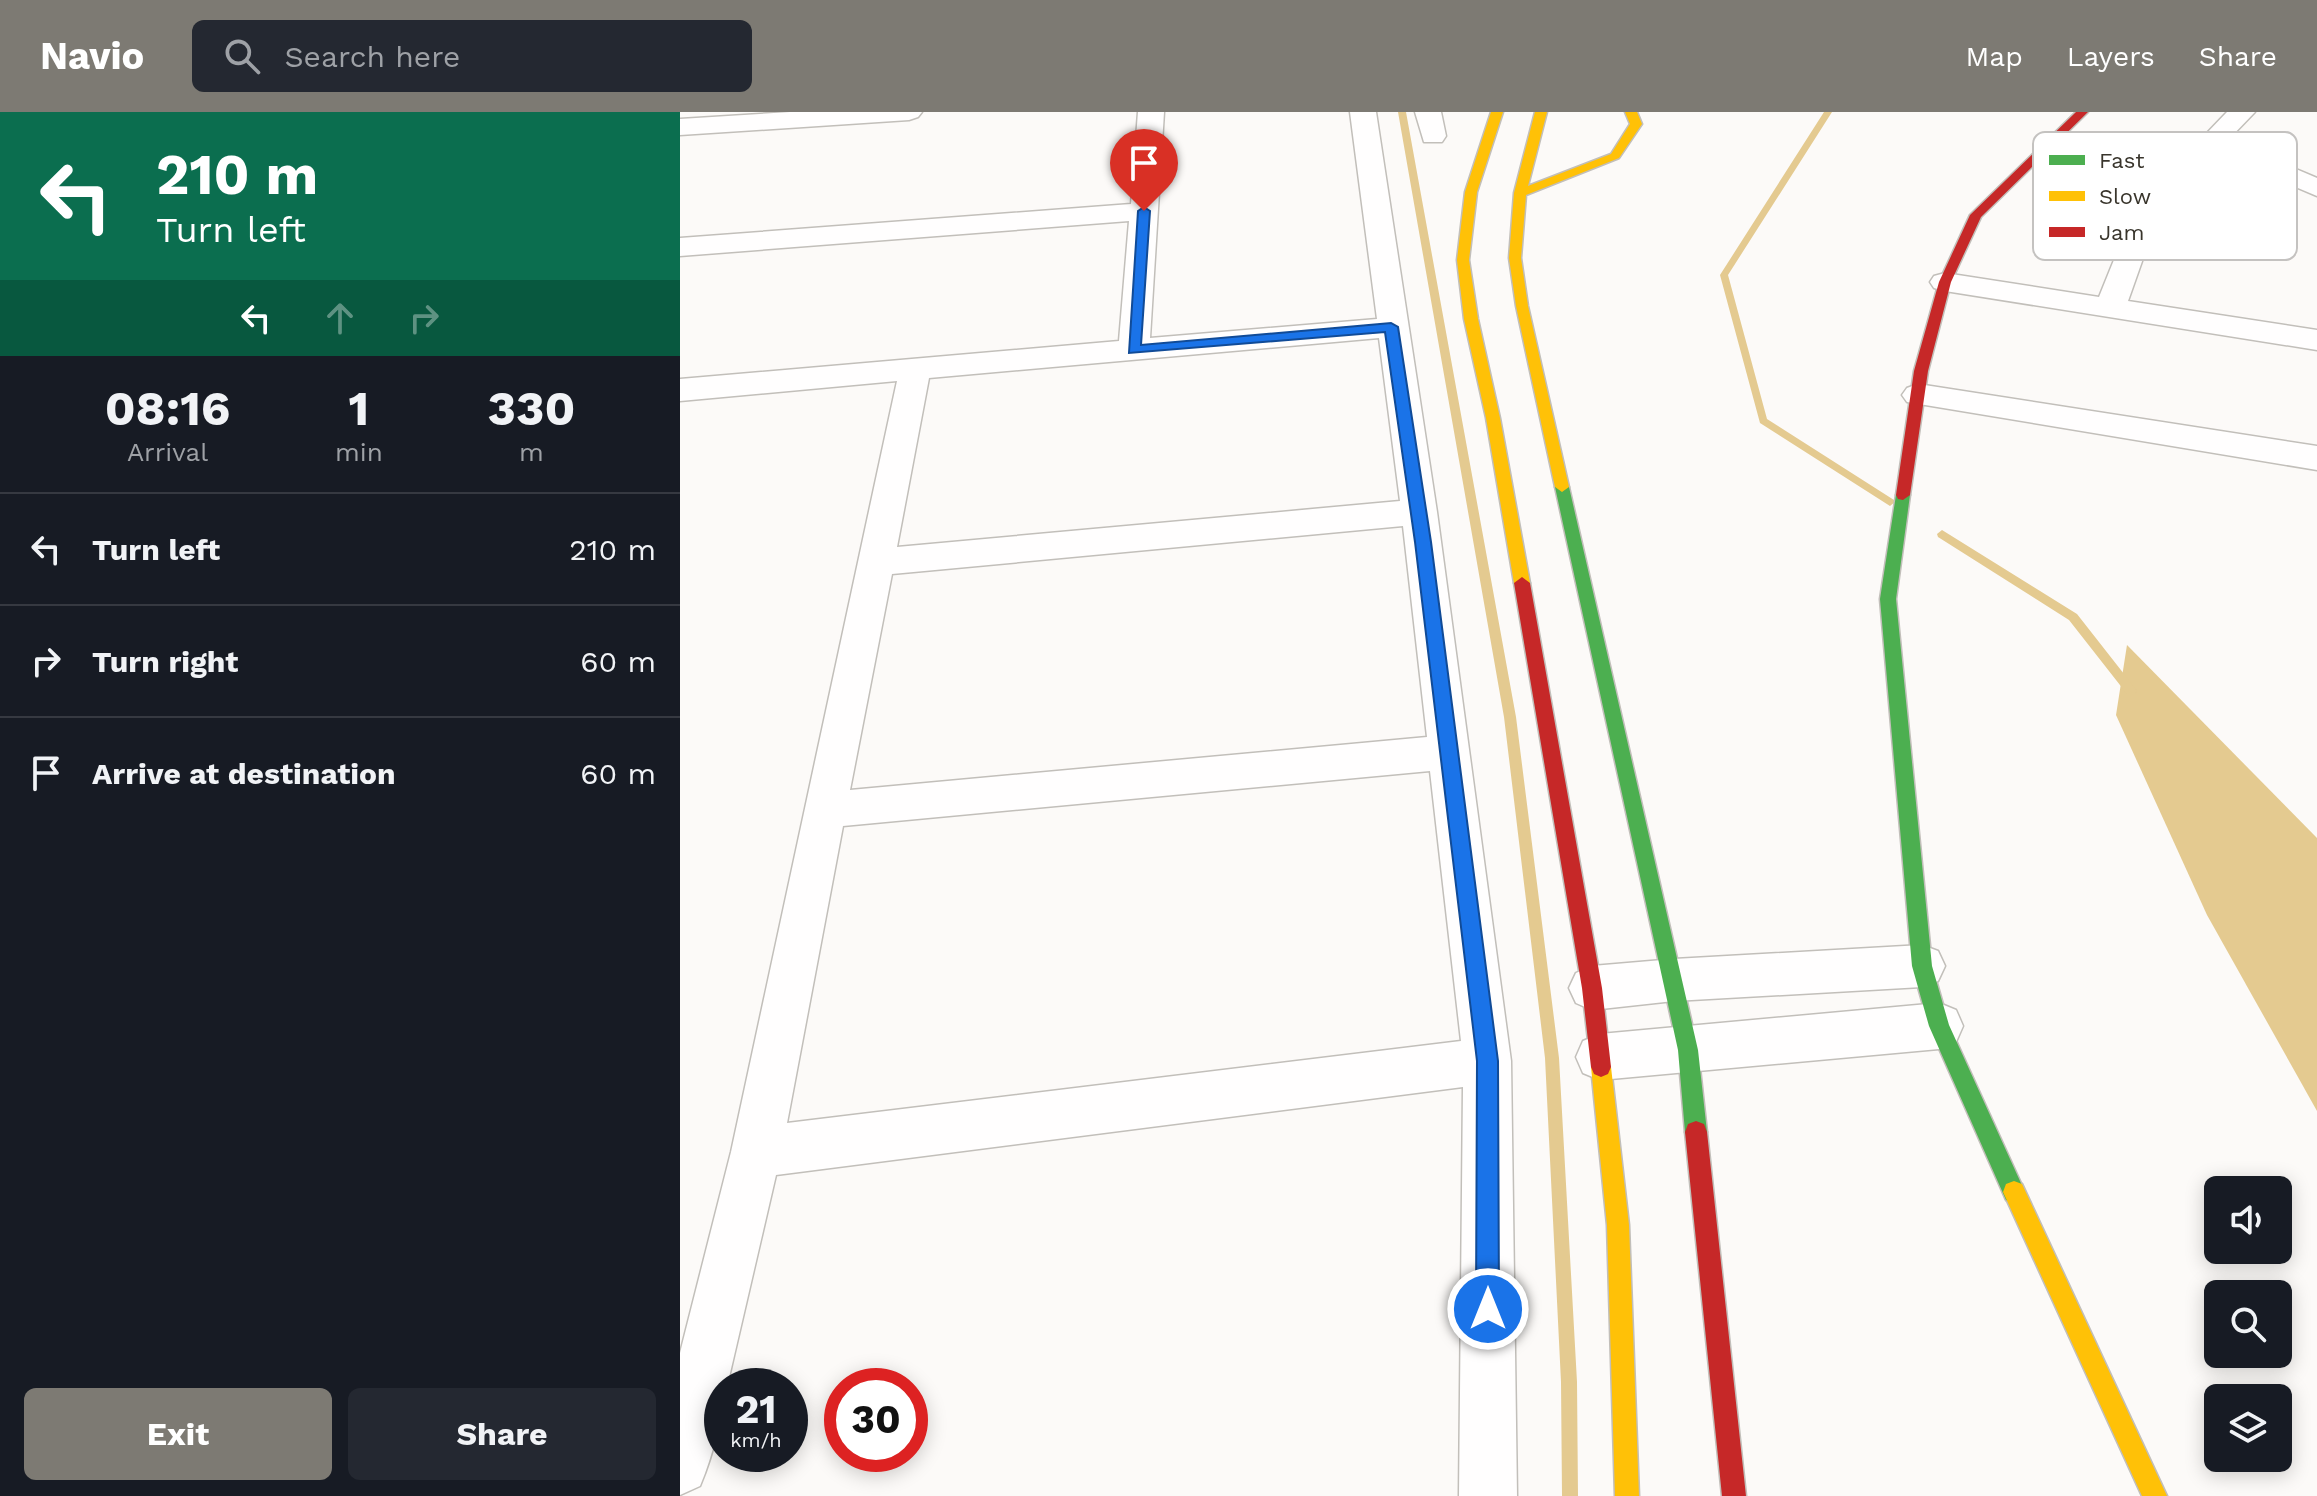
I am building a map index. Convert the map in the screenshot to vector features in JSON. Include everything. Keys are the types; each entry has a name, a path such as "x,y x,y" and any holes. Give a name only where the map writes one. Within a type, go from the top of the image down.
{"main road":[{"path":"1497,112 1471,192 1463,260 1471,319 1495,434 1592,988 1618,1225 1627,1496"},
{"path":"1541,112 1520,193 1515,258 1522,306 1688,1050 1734,1496"},
{"path":"1520,193 1615,156 1636,124 1631,112"},
{"path":"2061,132 2082,112"},
{"path":"2033,160 1976,215 1945,282 1918,395 1888,599 1922,966 1939,1026 2108,1400 2155,1496"}],"street":[{"path":"680,127 909,112"},
{"path":"1134,350 1151,112"},
{"path":"1363,112 1419,512 1487,1061 1488,1496"},
{"path":"2221,132 2242,112"},
{"path":"2297,179 2317,188"},
{"path":"680,247 1144,211"},
{"path":"2110,309 2128,260"},
{"path":"1945,282 2311,339 2317,305"},
{"path":"680,390 1391,327"},
{"path":"680,1466 756,1152 915,369"},
{"path":"1918,395 2317,458"},
{"path":"874,562 1419,512"},
{"path":"824,810 1450,752"},
{"path":"1592,988 1674,980 1922,966"},
{"path":"1600,1057 1939,1026"},
{"path":"756,1152 1487,1061"}],"shaded area":[{"path":"2127,645 2317,838 2317,1111 2207,915 2116,715"}],"waterway":[{"path":"1402,112 1510,717 1552,1058 1569,1382 1570,1496"},
{"path":"1828,112 1724,275 1763,421 1890,502"},
{"path":"1942,534 2073,617 2131,691"}],"traffic: fast":[{"path":"1562,487 1688,1050 1696,1132"},
{"path":"1903,495 1888,599 1922,966 1939,1026 2014,1192"}],"traffic: slow":[{"path":"1497,112 1471,192 1463,260 1471,319 1493,418 1522,583"},
{"path":"1541,112 1520,193 1515,258 1522,306 1562,487"},
{"path":"1520,193 1615,156 1636,124 1631,112"},
{"path":"1601,1067 1618,1225 1627,1496"},
{"path":"2014,1192 2155,1496"}],"traffic: jam":[{"path":"2061,132 2082,112"},
{"path":"1903,495 1921,371 1945,282 1976,215 2033,160"},
{"path":"1522,583 1592,988 1601,1067"},
{"path":"1696,1132 1734,1496"}],"route":[{"path":"1144,211 1134,350 1391,327 1423,542 1487,1061 1488,1309"}]}
